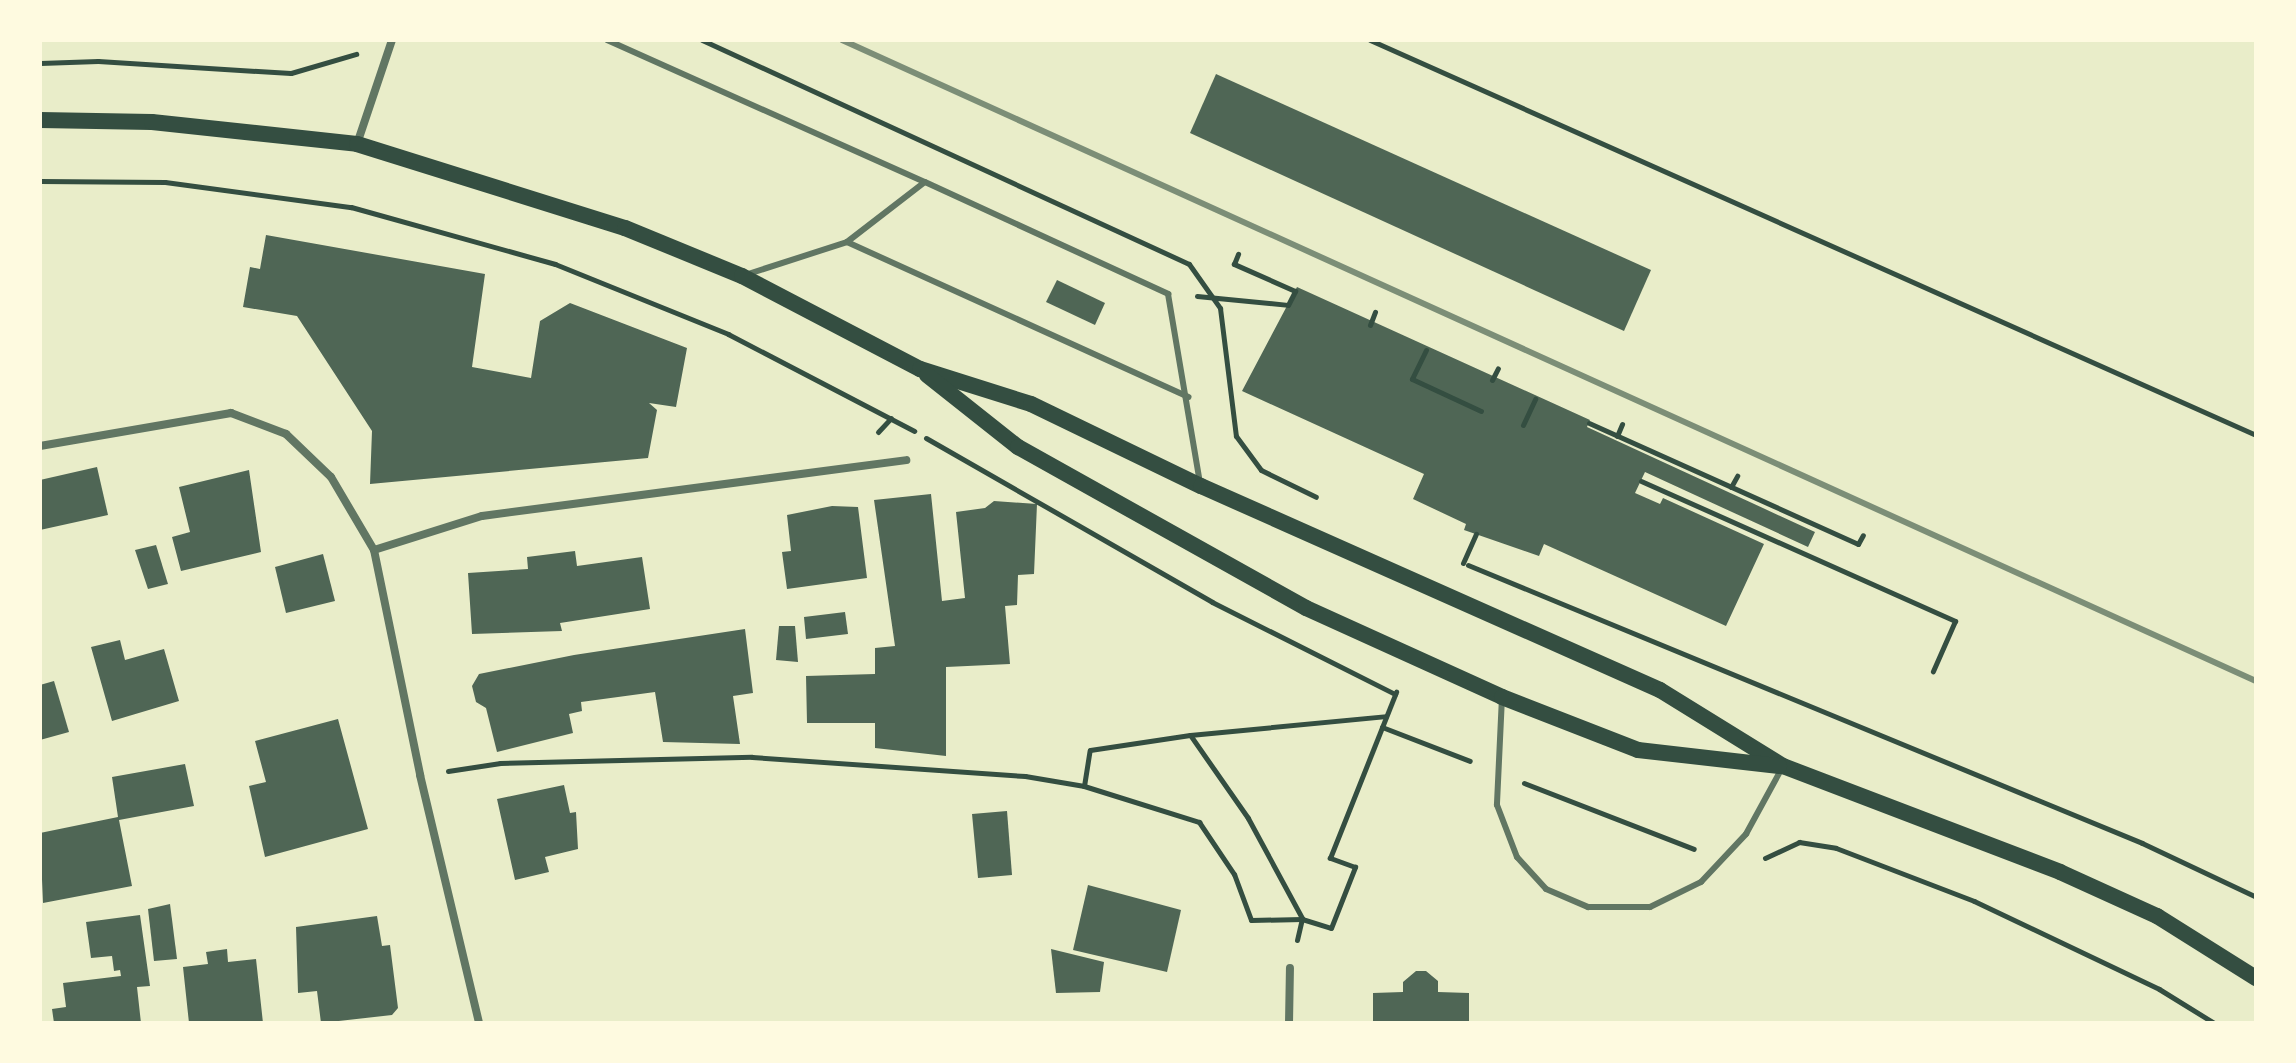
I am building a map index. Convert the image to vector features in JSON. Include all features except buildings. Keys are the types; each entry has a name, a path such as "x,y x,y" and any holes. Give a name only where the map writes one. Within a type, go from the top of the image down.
{"main road":[{"path":"40,120 152,122 357,144 552,201 742,276 920,369 1031,404 1201,486 1660,690 1783,766 2060,872 2157,916 2256,978"},
{"path":"920,369 1018,447 1187,545 1306,608 1502,697 1638,750 1783,766"}],"street":[{"path":"357,144 392,40"},
{"path":"40,446 231,413 286,434 331,477 374,550 420,775 479,1023"},
{"path":"374,550 482,516 906,460"},
{"path":"1289,1023 1290,968"}],"lane":[{"path":"607,40 1168,294 1201,486"},
{"path":"742,276 847,242 925,182"},
{"path":"847,242 1188,397"},
{"path":"1502,697 1497,805 1517,857 1546,889 1588,907 1650,907 1701,882 1746,834 1783,766"}],"path":[{"path":"1370,40 2256,435"},
{"path":"40,63 291,73 361,52"},
{"path":"40,181 165,182 351,207 555,264 728,334 891,418 1212,602 1395,694 1330,858 1355,867 1331,928 1302,919 1251,920 1234,874 1199,822 1084,786 1025,776 752,757 500,763 420,775"},
{"path":"1168,294 1288,305 1295,291 1234,264 1238,254"},
{"path":"1370,325 1375,312"},
{"path":"1426,350 1412,379 1481,411"},
{"path":"1492,380 1498,368"},
{"path":"1523,425 1535,399"},
{"path":"1589,423 1858,544 1863,535"},
{"path":"1617,436 1622,424"},
{"path":"1731,487 1737,476"},
{"path":"1641,481 1955,621 1933,671"},
{"path":"1463,563 1476,534"},
{"path":"1451,558 2142,843 2256,897"},
{"path":"1084,786 1090,750 1190,735 1386,716"},
{"path":"1382,727 1721,860 1747,863 1799,842 1836,848 1974,901 2159,989 2214,1023"},
{"path":"1190,735 1248,818 1302,919 1290,968"}],"railway":[{"path":"842,40 2256,681"}]}
